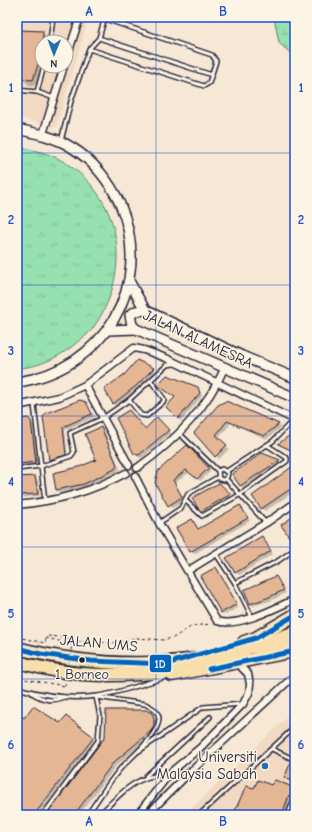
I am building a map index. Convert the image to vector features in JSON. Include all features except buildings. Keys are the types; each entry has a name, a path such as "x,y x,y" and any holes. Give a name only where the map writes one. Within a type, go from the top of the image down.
{"highway":[{"path":"166,664 240,644 256,638 295,615"},
{"name":"JALAN UMS","path":"17,648 41,654 91,661 166,664 228,654 295,632"},
{"name":"JALAN UMS","path":"17,662 60,672 87,674 149,673 192,669 241,660 295,642"},
{"path":"149,673 171,676 241,660 295,651"}],"street":[{"path":"74,35 80,17"},
{"path":"43,134 62,74"},
{"path":"17,129 43,134 61,142 71,147 96,167 114,192 127,220 132,251 129,281 124,299 108,330 93,347 75,362 55,373 33,380 17,382"},
{"path":"129,281 145,310"},
{"name":"JALAN ALAMESRA","path":"295,378 242,356 145,310 136,311 130,315 132,325 136,329 295,398"},
{"path":"108,330 136,329"},
{"path":"17,406 34,404 59,397 85,385 134,348 144,350 177,364 294,420"},
{"path":"137,468 150,459 179,433 195,415 217,384 225,367"},
{"path":"85,385 129,465 137,468"},
{"path":"126,473 126,468 129,465"},
{"path":"135,476 138,471 137,468"},
{"path":"126,473 129,476 135,476"},
{"path":"17,505 45,502 74,496 105,484 126,473"},
{"path":"135,476 159,523 189,570 218,621 222,623 252,617 295,599"},
{"path":"189,570 266,523 295,503"},
{"path":"137,815 171,772 201,747 243,704 249,693 250,684 248,674 241,660"},
{"path":"147,815 189,773 295,675"}],"lane":[{"path":"51,34 53,17"},
{"path":"61,142 71,102 89,49 99,38 105,18 212,55 216,58 216,61 209,83 204,86 89,49"},
{"path":"99,38 212,75"},
{"path":"37,92 42,74"},
{"path":"17,101 19,101 20,98 19,91 37,92 54,98"},
{"path":"17,469 41,466 73,454 70,433 104,418 130,400 151,382 167,365 177,364"},
{"path":"130,400 142,415 147,416 162,403 164,398 151,382"},
{"path":"34,404 45,502"},
{"path":"218,472 222,469 227,471 273,441 294,420"},
{"path":"179,433 218,472 218,477"},
{"path":"186,501 202,516 241,494 287,461 287,458 282,454 267,445"},
{"path":"226,478 228,476 227,471"},
{"path":"218,477 222,480 226,478"},
{"path":"159,523 181,508 186,501 188,494 218,477"},
{"path":"226,478 266,523"},
{"path":"235,583 278,561 295,549"},
{"path":"216,554 235,583 252,617"},
{"path":"29,692 66,697 96,696 111,694 171,676"},
{"path":"17,688 48,700 56,700 66,697"},
{"path":"87,815 120,770 153,734 159,720 159,713 153,707 146,704 96,696"},
{"path":"43,815 98,741 100,716 96,696"},
{"path":"136,753 203,707 243,704"},
{"path":"144,778 210,717"},
{"path":"199,815 295,727"},
{"path":"272,749 295,760"},
{"path":"99,815 133,782 171,772 189,773"},
{"path":"289,812 295,797"}],"path":[{"path":"17,637 45,643 47,636 62,637 74,641 112,643 136,638 164,640 174,638 192,626 210,625 218,621"},
{"path":"17,683 19,678 65,686 72,644 46,638"}],"shaded area":[{"path":"17,17 89,17 74,67 74,34 34,34 34,74 72,74 56,128 17,117"},
{"name":"Universiti Malaysia Sabah","path":"295,710 295,815 184,815 283,721"}],"green space":[{"path":"274,17 295,17 295,57 279,43"},
{"path":"17,147 54,156 67,163 90,184 103,202 112,222 116,244 117,265 113,287 105,308 93,328 69,349 48,361 25,368 17,368"}],"transit line":[{"name":"1D","path":"17,648 41,654 91,661 166,664 256,638 295,615"},
{"name":"1D","path":"209,669 295,651"}],"place":[{"name":"1 Borneo","path":"82,660"},
{"name":"Universiti Malaysia Sabah","path":"265,766"}]}
